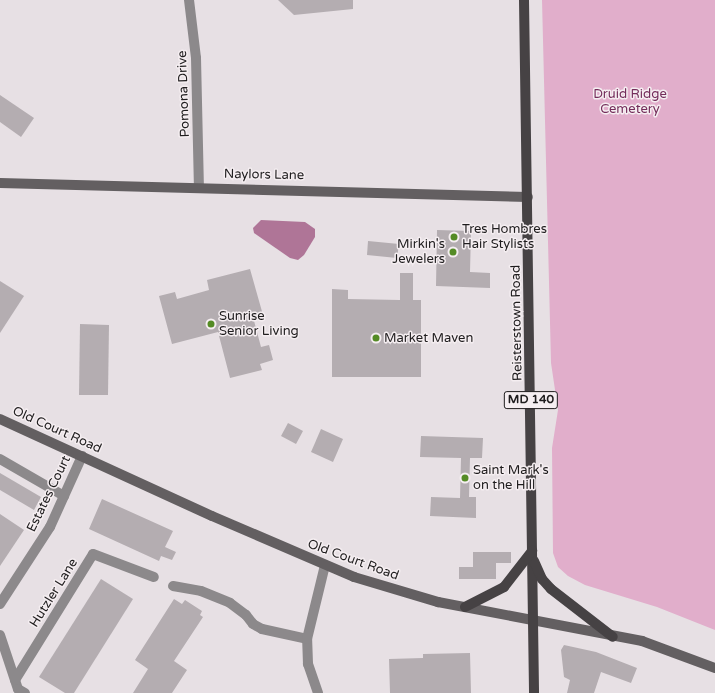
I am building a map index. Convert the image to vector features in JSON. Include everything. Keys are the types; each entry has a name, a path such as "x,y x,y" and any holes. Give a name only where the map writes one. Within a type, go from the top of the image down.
{"main road":[{"name":"Reisterstown Road","path":"524,0 534,693"},
{"name":"Naylors Lane","path":"0,183 528,196"},
{"name":"Old Court Road","path":"0,419 325,565 413,595 465,607 642,642 715,668"},
{"path":"465,607 504,587 532,554 542,579 551,589 613,637"}],"street":[{"name":"Pomona Drive","path":"189,0 196,58 199,187"},
{"name":"Estates Court","path":"0,604 50,527 82,456"},
{"path":"0,459 64,496"},
{"name":"Hutzler Lane","path":"15,680 93,554 154,577"},
{"path":"318,693 308,664 307,639 325,565"},
{"path":"173,586 201,591 230,603 243,612 253,624 270,631 307,639"},
{"path":"0,635 18,689 25,693"}],"green space":[{"name":"Druid Ridge Cemetery","path":"542,0 715,0 715,630 657,607 585,585 568,576 558,567 553,553 552,448 558,410 551,363"}],"shaded area":[{"path":"261,220 305,222 315,229 315,237 304,255 298,260 290,258 254,233 253,228"}],"building":[{"path":"278,0 353,0 353,9 294,15"},
{"path":"0,95 34,118 21,137 0,122"},
{"path":"437,230 471,231 470,272 490,273 490,288 436,286"},
{"path":"368,241 399,244 397,258 367,255"},
{"name":"Sunrise Senior Living","path":"250,269 263,315 253,317 261,347 269,345 273,360 260,364 262,370 230,378 218,332 172,344 159,296 175,292 177,299 209,290 207,280"},
{"name":"Market Maven","path":"400,273 413,273 413,300 421,300 421,377 332,377 332,289 348,290 348,299 400,300"},
{"path":"0,281 24,296 0,333"},
{"path":"80,324 109,325 108,395 79,395"},
{"path":"288,423 303,431 296,444 281,436"},
{"path":"321,429 343,439 333,462 311,452"},
{"name":"Saint Mark's on the Hill","path":"421,436 483,438 482,458 470,458 469,497 476,497 476,518 430,516 431,497 460,498 461,458 420,457"},
{"path":"0,473 41,497 34,510 0,490"},
{"path":"102,499 173,531 165,547 176,552 172,560 161,556 159,561 89,529"},
{"path":"0,514 24,530 0,566"},
{"path":"473,552 511,552 511,563 496,563 496,579 459,579 459,567 473,567"},
{"path":"101,579 133,599 74,693 65,693 39,677"},
{"path":"174,599 182,604 185,600 202,611 200,615 203,617 174,661 187,670 172,693 133,693 148,669 135,660"},
{"path":"564,645 596,652 637,668 631,683 601,672 594,693 567,693 570,680 564,677 561,650"},
{"path":"470,653 471,693 390,693 389,659 423,658 423,654"}],"place":[{"name":"Tres Hombres Hair Stylists","path":"454,237"},
{"name":"Mirkin's Jewelers","path":"453,252"},
{"name":"Sunrise Senior Living","path":"211,324"},
{"name":"Market Maven","path":"376,338"},
{"name":"Saint Mark's on the Hill","path":"465,478"}]}
